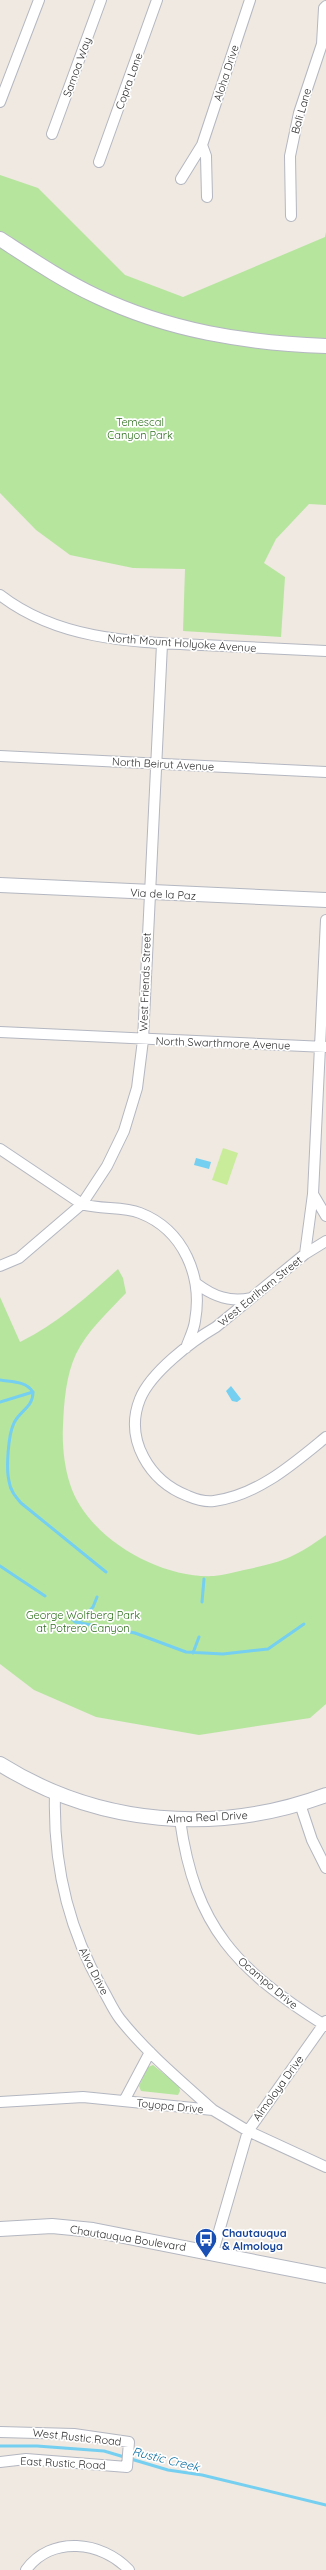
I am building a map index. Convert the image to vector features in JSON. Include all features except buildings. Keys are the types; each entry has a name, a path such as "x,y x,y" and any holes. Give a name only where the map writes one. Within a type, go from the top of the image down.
{"street":[{"path":"0,102 39,0"},
{"name":"Samoa Way","path":"52,134 101,0"},
{"name":"Copra Lane","path":"99,162 157,0"},
{"name":"Aloha Drive","path":"181,179 202,145 250,0"},
{"name":"Bali Lane","path":"291,216 290,156 299,113 322,44 324,6"},
{"path":"202,145 206,156 207,197"},
{"path":"0,238 47,269 96,297 170,324 235,339 326,346"},
{"name":"North Mount Holyoke Avenue","path":"0,595 15,606 72,631 97,637 162,644 326,651"},
{"name":"West Friends Street","path":"0,1266 19,1258 82,1204 107,1166 124,1131 137,1088 143,1040 155,763 162,644"},
{"name":"North Beirut Avenue","path":"0,756 326,772"},
{"name":"Via de la Paz","path":"0,885 149,894 326,900"},
{"name":"West Earlham Street","path":"326,920 322,1047 313,1194 305,1254 186,1348 147,1385 135,1415 136,1433 141,1450 148,1467 161,1482 194,1498 212,1501 231,1497 271,1479 326,1437"},
{"name":"North Swarthmore Avenue","path":"0,1032 143,1040 322,1047"},
{"path":"0,1149 82,1204 94,1208 119,1208 140,1213 160,1224 174,1237 185,1252 200,1286 206,1291 235,1300 251,1298"},
{"path":"313,1194 326,1216"},
{"path":"305,1254 326,1241"},
{"path":"186,1348 195,1322 200,1286"},
{"name":"Alma Real Drive","path":"0,1764 55,1794 100,1808 139,1817 180,1820 225,1818 300,1804 326,1795"},
{"name":"Alva Drive","path":"55,1794 56,1858 67,1909 89,1965 119,2018 150,2052 213,2110"},
{"path":"300,1804 312,1840 326,1868"},
{"name":"Ocampo Drive","path":"180,1820 191,1876 202,1906 218,1935 252,1973 309,2017 325,2024"},
{"name":"Almoloya Drive","path":"213,2252 248,2131 325,2024"},
{"path":"124,2101 150,2052"},
{"name":"Toyopa Drive","path":"0,2102 83,2097 213,2110 248,2131 326,2167"},
{"name":"Chautauqua Boulevard","path":"0,2229 52,2226 93,2230 213,2252 326,2276"},
{"name":"West Rustic Road","path":"0,2432 74,2434 129,2442 127,2460"},
{"name":"East Rustic Road","path":"0,2462 26,2459 127,2460"},
{"path":"26,2570 44,2553 74,2545 91,2547 106,2553 121,2562 129,2570"}],"green space":[{"name":"Temescal Canyon Park","path":"0,175 38,188 125,275 183,297 325,237 326,232 326,505 309,504 276,539 264,563 285,577 281,637 183,631 185,569 133,568 70,555 36,530 0,493"},
{"path":"223,1148 238,1153 227,1185 212,1180"},
{"name":"George Wolfberg Park at Potrero Canyon","path":"118,1269 123,1278 126,1293 86,1337 76,1354 70,1371 64,1407 63,1440 65,1462 70,1484 79,1504 92,1522 109,1538 128,1551 149,1562 171,1570 193,1575 218,1576 278,1561 296,1554 326,1535 326,1704 310,1718 199,1735 96,1717 34,1690 0,1664 0,1297 20,1342 34,1335 60,1318"},
{"path":"153,2065 179,2086 180,2091 178,2095 141,2091 139,2086 148,2067"}],"water":[{"path":"196,1158 211,1162 209,1169 194,1165"},
{"path":"231,1386 241,1399 237,1402 232,1401 226,1391"}],"waterway":[{"path":"0,1380 23,1384 30,1388 33,1392 31,1402 14,1423 10,1435 8,1476 13,1493 21,1503 106,1572"},
{"path":"0,1402 33,1392"},
{"path":"0,1566 45,1596"},
{"path":"202,1602 204,1579"},
{"path":"79,1622 93,1607 97,1597"},
{"path":"69,1616 75,1622 135,1633 186,1652 223,1654 268,1649 304,1624"},
{"path":"193,1653 199,1637"},
{"name":"Rustic Creek","path":"0,2446 37,2446 104,2451 168,2470 202,2475 326,2505"}],"place":[{"name":"Chautauqua & Almoloya","path":"206,2258"}]}
